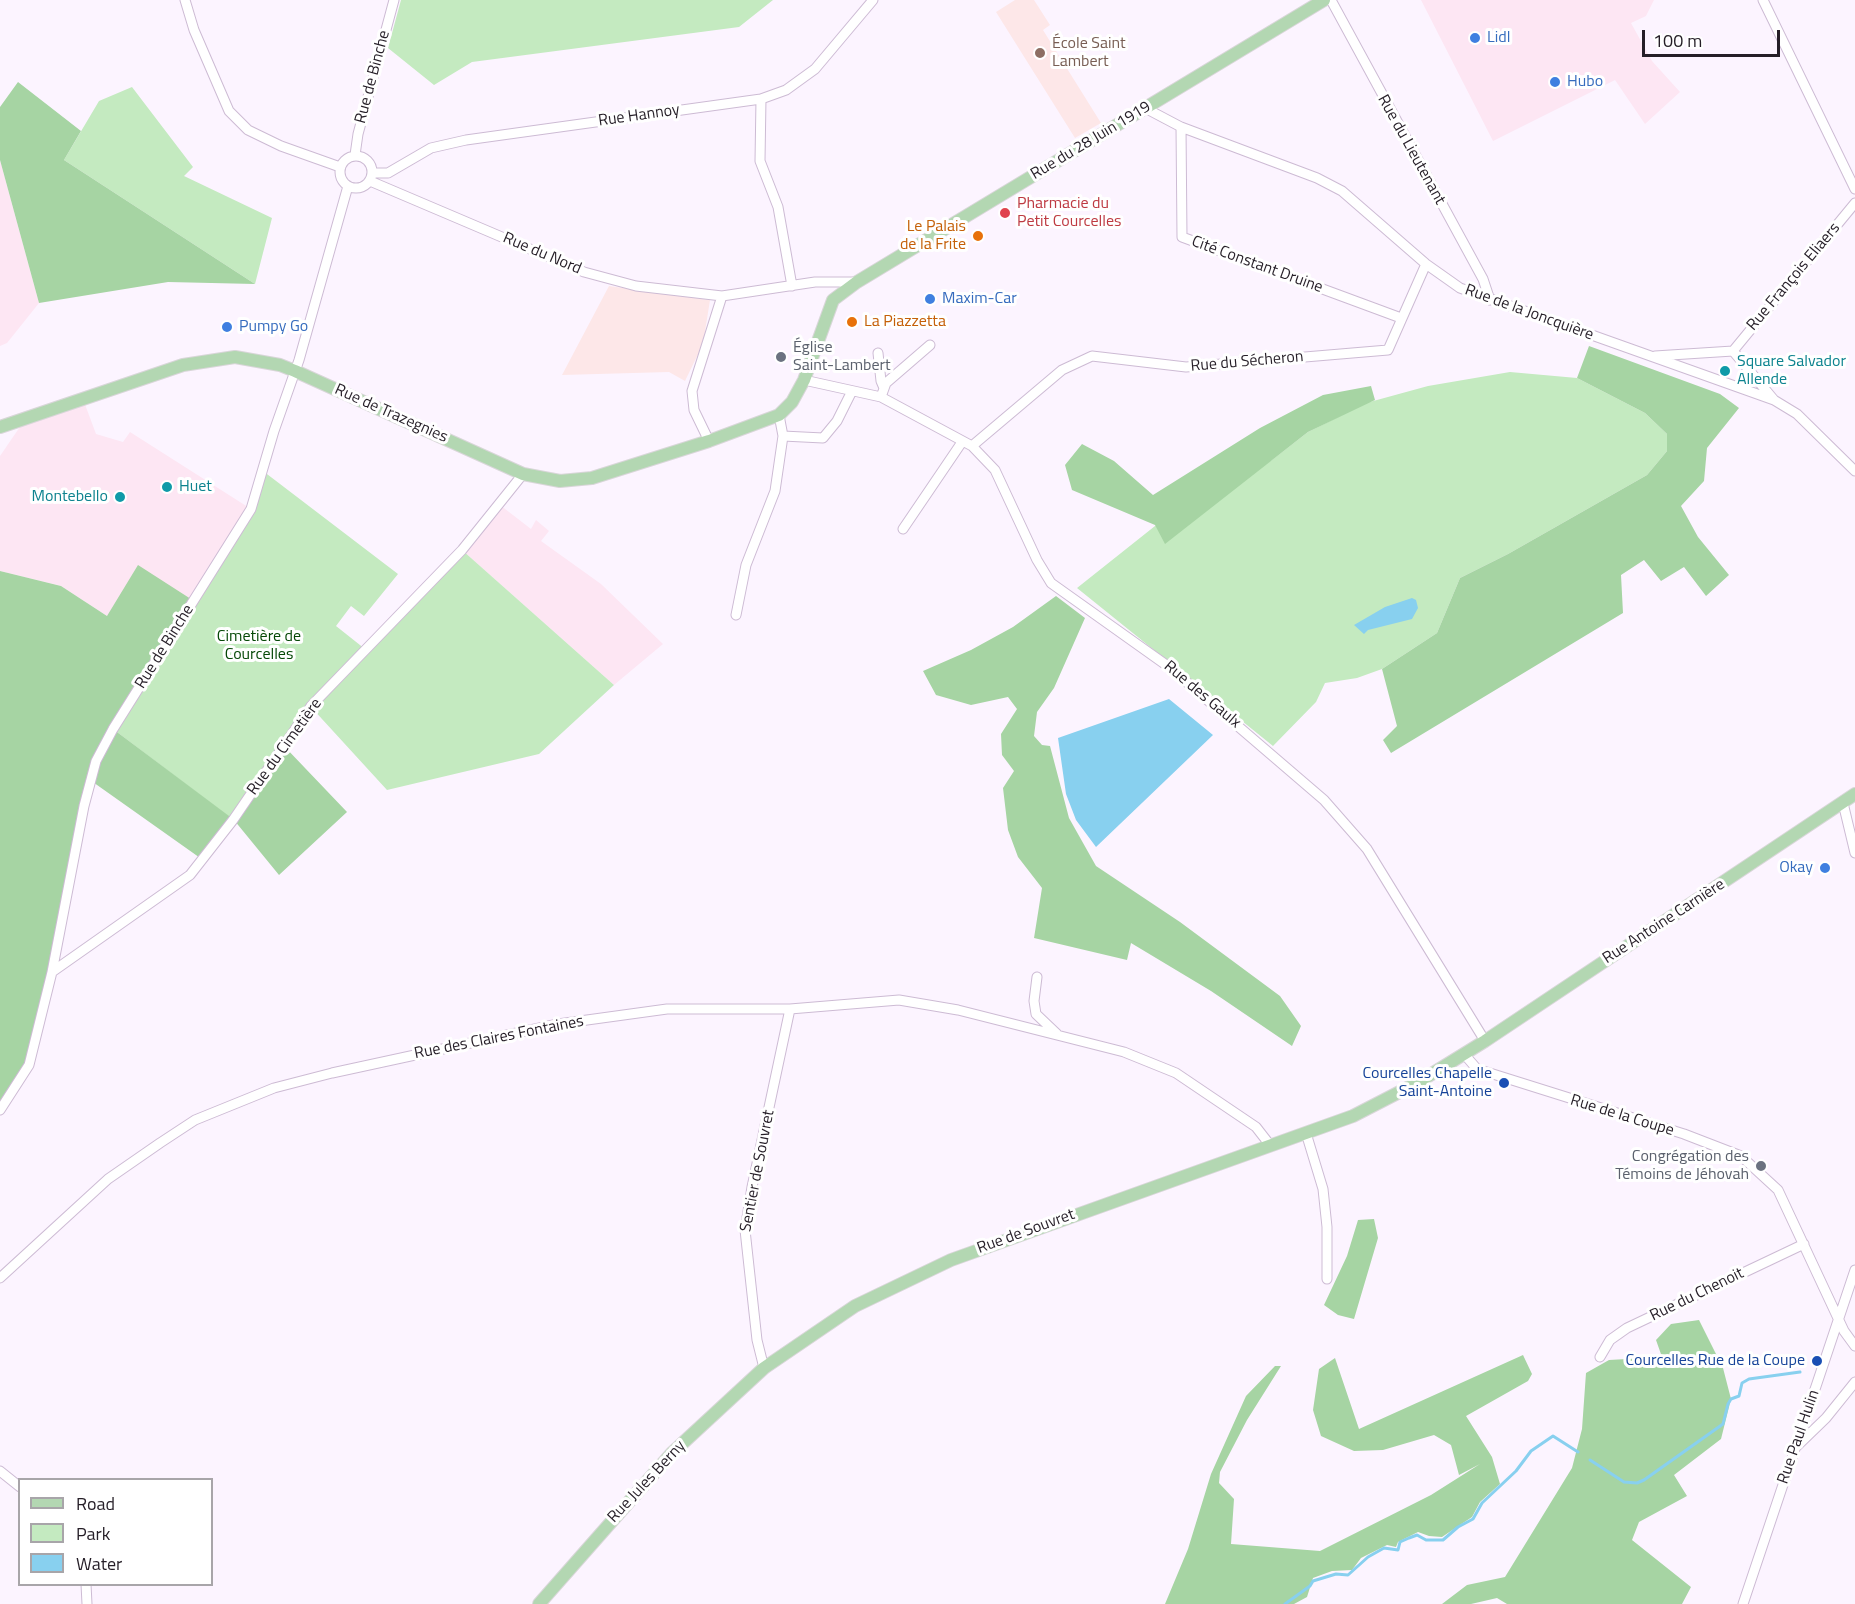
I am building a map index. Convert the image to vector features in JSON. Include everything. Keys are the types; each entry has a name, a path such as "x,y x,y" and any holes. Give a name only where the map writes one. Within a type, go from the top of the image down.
{"main road":[{"name":"Rue du 28 Juin 1919","path":"780,415 792,402 804,380 834,300 857,282 1324,0"},
{"name":"Rue de Trazegnies","path":"0,427 183,365 235,357 280,365 523,474 560,481 592,478 709,441 780,415"},
{"name":"Rue Antoine Carnière","path":"1485,1041 1855,794"},
{"name":"Rue de Souvret","path":"764,1368 855,1306 951,1260 1353,1116 1417,1083 1485,1041"},
{"name":"Rue Jules Berny","path":"539,1604 672,1453 764,1368"}],"street":[{"path":"185,0 194,30 229,111 248,130 281,147 340,167"},
{"name":"Rue de Binche","path":"355,155 358,134 394,0"},
{"name":"Rue Hannoy","path":"371,177 388,173 431,148 466,140 761,99 786,90 814,69 873,0"},
{"name":"Rue du Lieutenant","path":"1331,0 1332,7 1483,279 1490,300"},
{"path":"1763,0 1855,189"},
{"path":"761,99 760,160 778,207 792,286"},
{"name":"Rue de la Joncquière","path":"1145,108 1181,127 1297,170 1342,191 1426,264 1460,288 1774,400 1797,414 1855,471"},
{"name":"Cité Constant Druine","path":"1181,127 1182,237 1401,318"},
{"path":"355,155 363,157 371,164 371,177 362,187 348,186 341,178 340,167 355,155"},
{"name":"Rue du Nord","path":"371,177 608,280 636,286 722,296 815,282 857,282"},
{"name":"Rue de Binche","path":"0,1110 29,1065 52,972 84,806 96,761 113,729 251,509 295,371 348,186"},
{"name":"Rue François Eliaers","path":"1733,351 1855,203"},
{"name":"Rue du Sécheron","path":"972,446 1062,370 1092,356 1186,367 1388,350 1426,264"},
{"path":"709,441 694,410 692,391 722,296"},
{"path":"883,392 886,383 930,345"},
{"path":"1649,357 1733,351 1774,400"},
{"path":"878,353 883,392"},
{"name":"Rue des Gaulx","path":"804,380 852,391 883,392 972,446 995,470 1037,560 1051,584 1169,667 1276,756 1324,800 1367,849 1485,1041"},
{"path":"783,436 823,438 837,422 852,391"},
{"path":"736,615 746,565 775,491 783,436 780,415"},
{"path":"903,529 962,442"},
{"name":"Rue du Cimetière","path":"52,972 190,875 233,820 311,706 462,550 523,474"},
{"path":"1843,803 1855,853"},
{"name":"Rue des Claires Fontaines","path":"1037,977 1034,1001 1036,1014 1059,1035"},
{"name":"Rue des Claires Fontaines","path":"0,1278 108,1179 195,1120 274,1088 332,1073 558,1024 667,1009 790,1009 899,1000 958,1010 1124,1052 1176,1073 1256,1127 1270,1146"},
{"name":"Sentier de Souvret","path":"764,1368 757,1340 746,1230 752,1187 790,1009"},
{"name":"Rue de la Coupe","path":"1464,1054 1477,1070 1684,1134 1741,1156 1778,1190 1855,1346"},
{"path":"1306,1133 1323,1190 1327,1227 1327,1279"},
{"name":"Rue du Chenoit","path":"1600,1357 1610,1340 1627,1328 1804,1244"},
{"name":"Rue Paul Hulin","path":"1743,1604 1855,1270"},
{"path":"1795,1449 1826,1418 1855,1382"},
{"path":"0,1471 18,1485"},
{"path":"86,1586 87,1604"}],"shaded area":[{"name":"École Saint Lambert","path":"1015,0 1034,0 1050,25 1043,30 1101,123 1075,138 996,12"},
{"path":"1421,0 1654,0 1646,16 1631,23 1652,61 1680,92 1645,124 1615,80 1493,141"},
{"path":"0,160 39,303 7,343 0,346"},
{"path":"609,286 710,300 703,344 685,381 669,372 562,375"},
{"path":"83,399 96,434 123,442 130,432 251,509 194,601 107,616 61,586 0,571 0,456 26,418"},
{"path":"500,505 531,529 536,520 549,531 541,541 601,584 663,644 614,685 462,550"}],"green space":[{"path":"401,0 773,0 739,27 472,62 434,85 388,48"},
{"path":"18,82 81,131 64,160 255,284 168,282 39,303 0,160 0,107"},
{"path":"132,87 193,167 184,176 272,218 255,284 64,160 99,101"},
{"path":"1589,346 1720,394 1739,408 1707,448 1704,481 1681,506 1698,537 1729,575 1706,596 1684,567 1661,581 1644,560 1621,575 1623,613 1391,753 1383,740 1397,726 1382,669 1437,633 1460,578 1508,554 1647,475 1667,451 1667,434 1645,413 1577,378"},
{"path":"1510,372 1577,378 1645,413 1667,434 1667,451 1647,475 1508,554 1460,578 1437,633 1382,669 1357,678 1325,683 1316,702 1273,746 1077,588 1155,526 1272,460 1308,432 1366,403 1428,386"},
{"path":"1371,386 1375,400 1308,432 1165,544 1155,525 1072,490 1065,465 1082,444 1114,461 1153,495 1260,428 1323,395"},
{"name":"Cimetière de Courcelles","path":"263,471 398,574 364,616 351,606 336,626 365,649 462,550 614,685 539,754 387,790 311,707 233,820 113,729 251,509"},
{"path":"138,565 194,601 113,729 233,819 284,746 347,812 279,875 234,820 203,860 90,780 52,972 24,1074 0,1110 0,571 61,586 107,616"},
{"path":"1056,596 1085,618 1054,688 1037,712 1034,736 1042,745 1050,746 1069,818 1096,866 1180,922 1280,996 1301,1026 1292,1046 1211,991 1131,943 1127,960 1034,938 1042,888 1018,857 1008,830 1003,788 1014,771 1002,755 1001,734 1017,709 1008,697 971,705 936,695 923,671 971,650 1013,627"},
{"path":"1374,1219 1378,1238 1354,1319 1338,1315 1324,1305 1347,1256 1358,1220"},
{"path":"1699,1320 1723,1368 1731,1399 1721,1439 1674,1475 1687,1496 1639,1522 1632,1540 1691,1587 1682,1604 1507,1604 1497,1598 1471,1604 1442,1604 1467,1585 1505,1577 1572,1468 1582,1429 1586,1373 1609,1360 1662,1357 1656,1340 1671,1324"},
{"path":"1523,1355 1532,1374 1528,1381 1466,1416 1492,1457 1500,1484 1480,1502 1472,1517 1442,1537 1418,1532 1398,1542 1396,1547 1387,1545 1361,1558 1352,1570 1332,1571 1313,1578 1307,1597 1294,1604 1165,1604 1188,1549 1211,1474 1246,1396 1275,1366 1281,1366 1247,1420 1220,1472 1219,1483 1234,1499 1231,1544 1320,1551 1431,1495 1480,1464 1459,1475 1451,1445 1434,1435 1383,1450 1354,1451 1321,1436 1313,1410 1319,1369 1335,1358 1359,1429"}],"water":[{"path":"1412,598 1416,600 1418,608 1412,619 1368,630 1364,634 1354,625 1385,607"},
{"path":"1169,699 1213,735 1096,847 1076,820 1066,794 1058,738"}],"waterway":[{"path":"1590,1460 1624,1482 1637,1483 1723,1424 1728,1404 1731,1399 1739,1396 1742,1383 1749,1379 1800,1372"},
{"path":"1285,1604 1310,1586 1313,1581 1336,1574 1348,1575 1368,1557 1384,1548 1398,1550 1400,1542 1417,1535 1426,1540 1443,1540 1458,1527 1473,1519 1482,1503 1516,1471 1531,1451 1553,1436 1578,1452"}],"place":[{"name":"Lidl","path":"1475,38"},
{"name":"École Saint Lambert","path":"1040,53"},
{"name":"Hubo","path":"1555,82"},
{"name":"Pharmacie du Petit Courcelles","path":"1005,213"},
{"name":"Le Palais de la Frite","path":"978,236"},
{"name":"Maxim-Car","path":"930,299"},
{"name":"La Piazzetta","path":"852,322"},
{"name":"Pumpy Go","path":"227,327"},
{"name":"Église Saint-Lambert","path":"781,357"},
{"name":"Square Salvador Allende","path":"1725,371"},
{"name":"Huet","path":"167,487"},
{"name":"Montebello","path":"120,497"},
{"name":"Okay","path":"1825,868"},
{"name":"Courcelles Chapelle Saint-Antoine","path":"1504,1083"},
{"name":"Congrégation des Témoins de Jéhovah","path":"1761,1166"},
{"name":"Courcelles Rue de la Coupe","path":"1817,1361"}]}
